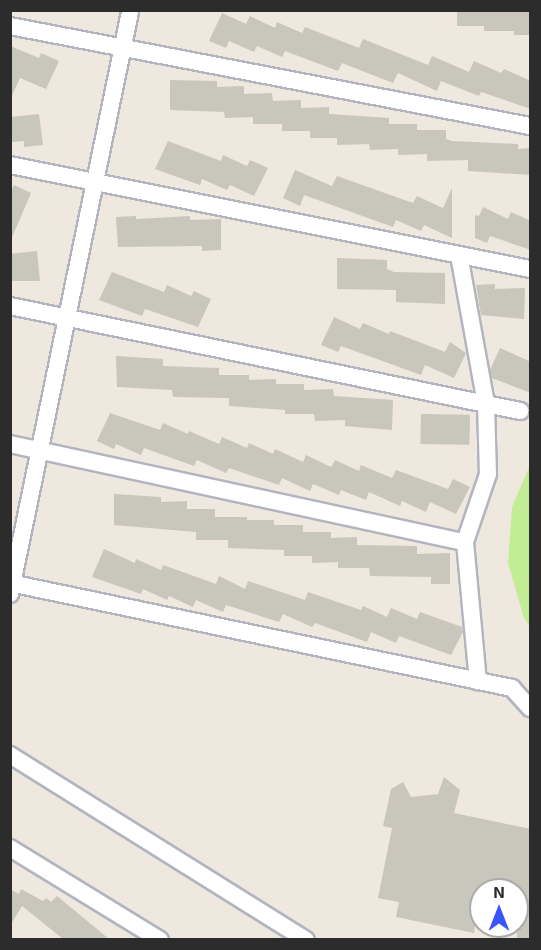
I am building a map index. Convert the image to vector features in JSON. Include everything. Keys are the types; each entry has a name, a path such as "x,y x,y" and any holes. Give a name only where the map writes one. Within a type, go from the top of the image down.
{"street":[{"path":"133,11 122,48 11,587 512,688 531,708"},
{"path":"10,26 531,126"},
{"path":"10,165 531,269"},
{"path":"459,255 486,404 488,474 465,542 478,681"},
{"path":"10,306 520,411"},
{"path":"10,444 465,542"},
{"path":"10,755 306,939"},
{"path":"10,848 160,939"}],"green space":[{"path":"530,465 530,627 524,618 508,563 512,507"}],"building":[{"path":"457,10 531,10 531,35 514,35 514,31 484,31 484,26 457,26"},
{"path":"222,13 246,24 250,16 275,28 277,22 302,33 305,27 359,48 363,39 428,65 432,56 469,72 474,61 501,73 504,69 531,81 531,109 481,92 479,96 441,81 437,91 398,73 393,83 342,63 338,71 285,51 282,57 257,46 254,52 229,41 226,48 209,41"},
{"path":"10,46 39,58 41,53 59,61 46,89 20,78 10,100"},
{"path":"170,80 217,81 217,87 244,86 244,94 272,93 273,101 301,100 301,108 329,107 329,114 389,118 389,124 417,124 417,130 446,130 446,139 452,141 518,144 518,149 531,148 531,175 468,171 468,160 427,161 427,154 398,155 398,149 370,150 369,144 337,145 337,138 310,138 310,131 282,131 282,124 253,124 253,117 225,118 224,112 170,110"},
{"path":"39,114 43,145 24,147 24,141 10,142 10,117"},
{"path":"168,141 221,161 223,155 247,166 250,160 268,168 254,196 230,185 227,190 202,179 200,185 155,169"},
{"path":"295,170 332,186 337,176 413,203 417,196 443,208 452,188 452,238 424,225 421,231 396,220 393,227 304,195 300,206 283,198"},
{"path":"14,185 31,193 10,242 10,192"},
{"path":"483,207 508,219 511,212 531,221 531,250 490,236 487,243 475,238 475,215 479,216"},
{"path":"136,216 136,219 190,216 190,220 221,219 221,250 202,251 202,246 118,247 116,217"},
{"path":"37,251 40,281 10,281 10,254"},
{"path":"337,258 387,260 387,269 394,272 445,273 445,304 396,302 396,290 337,289"},
{"path":"112,272 164,292 167,285 191,296 194,291 211,299 198,327 145,309 142,316 99,300"},
{"path":"495,284 495,289 525,288 524,319 481,315 476,285"},
{"path":"334,317 360,329 363,323 445,352 450,342 466,353 454,378 425,365 421,375 341,346 338,352 321,345"},
{"path":"500,348 531,362 531,393 492,378 490,370"},
{"path":"116,356 163,359 163,366 219,368 219,375 249,375 249,380 276,379 276,384 304,384 304,390 333,389 334,396 393,400 392,430 345,426 345,420 315,421 314,414 285,414 285,410 229,406 229,398 173,397 172,390 117,387"},
{"path":"110,413 160,430 163,423 219,444 222,437 247,448 249,443 273,454 275,449 303,462 306,455 331,467 335,460 359,471 361,465 392,478 396,470 448,489 453,479 470,487 456,514 430,502 426,512 402,501 400,506 369,492 366,500 341,490 339,495 313,484 310,491 282,478 279,485 229,468 226,473 197,460 194,466 144,448 141,455 116,444 114,449 97,441"},
{"path":"421,414 470,415 469,445 420,444"},
{"path":"114,494 161,497 161,502 187,501 187,509 215,509 215,517 247,517 247,520 274,520 274,525 303,525 303,532 331,532 331,538 357,537 357,545 417,546 417,554 450,553 450,584 431,584 431,577 370,576 369,568 338,568 338,562 312,563 312,556 284,556 284,550 228,548 228,540 196,540 196,532 114,525"},
{"path":"104,549 135,563 136,559 161,570 163,565 216,584 219,576 245,589 248,581 305,600 308,592 361,610 363,606 387,617 391,608 417,619 420,612 462,627 463,632 451,655 399,636 396,643 371,632 367,642 315,623 312,627 283,614 279,622 226,605 223,612 196,600 193,607 169,596 167,600 143,589 141,594 92,577"},
{"path":"444,777 460,790 454,813 531,829 531,939 517,939 529,938 529,878 469,878 469,932 396,917 399,902 378,898 392,828 383,826 391,789 403,782 411,797 438,794"},
{"path":"10,889 19,894 21,889 43,901 46,898 51,902 57,896 109,939 63,939 22,906 10,926"}]}
